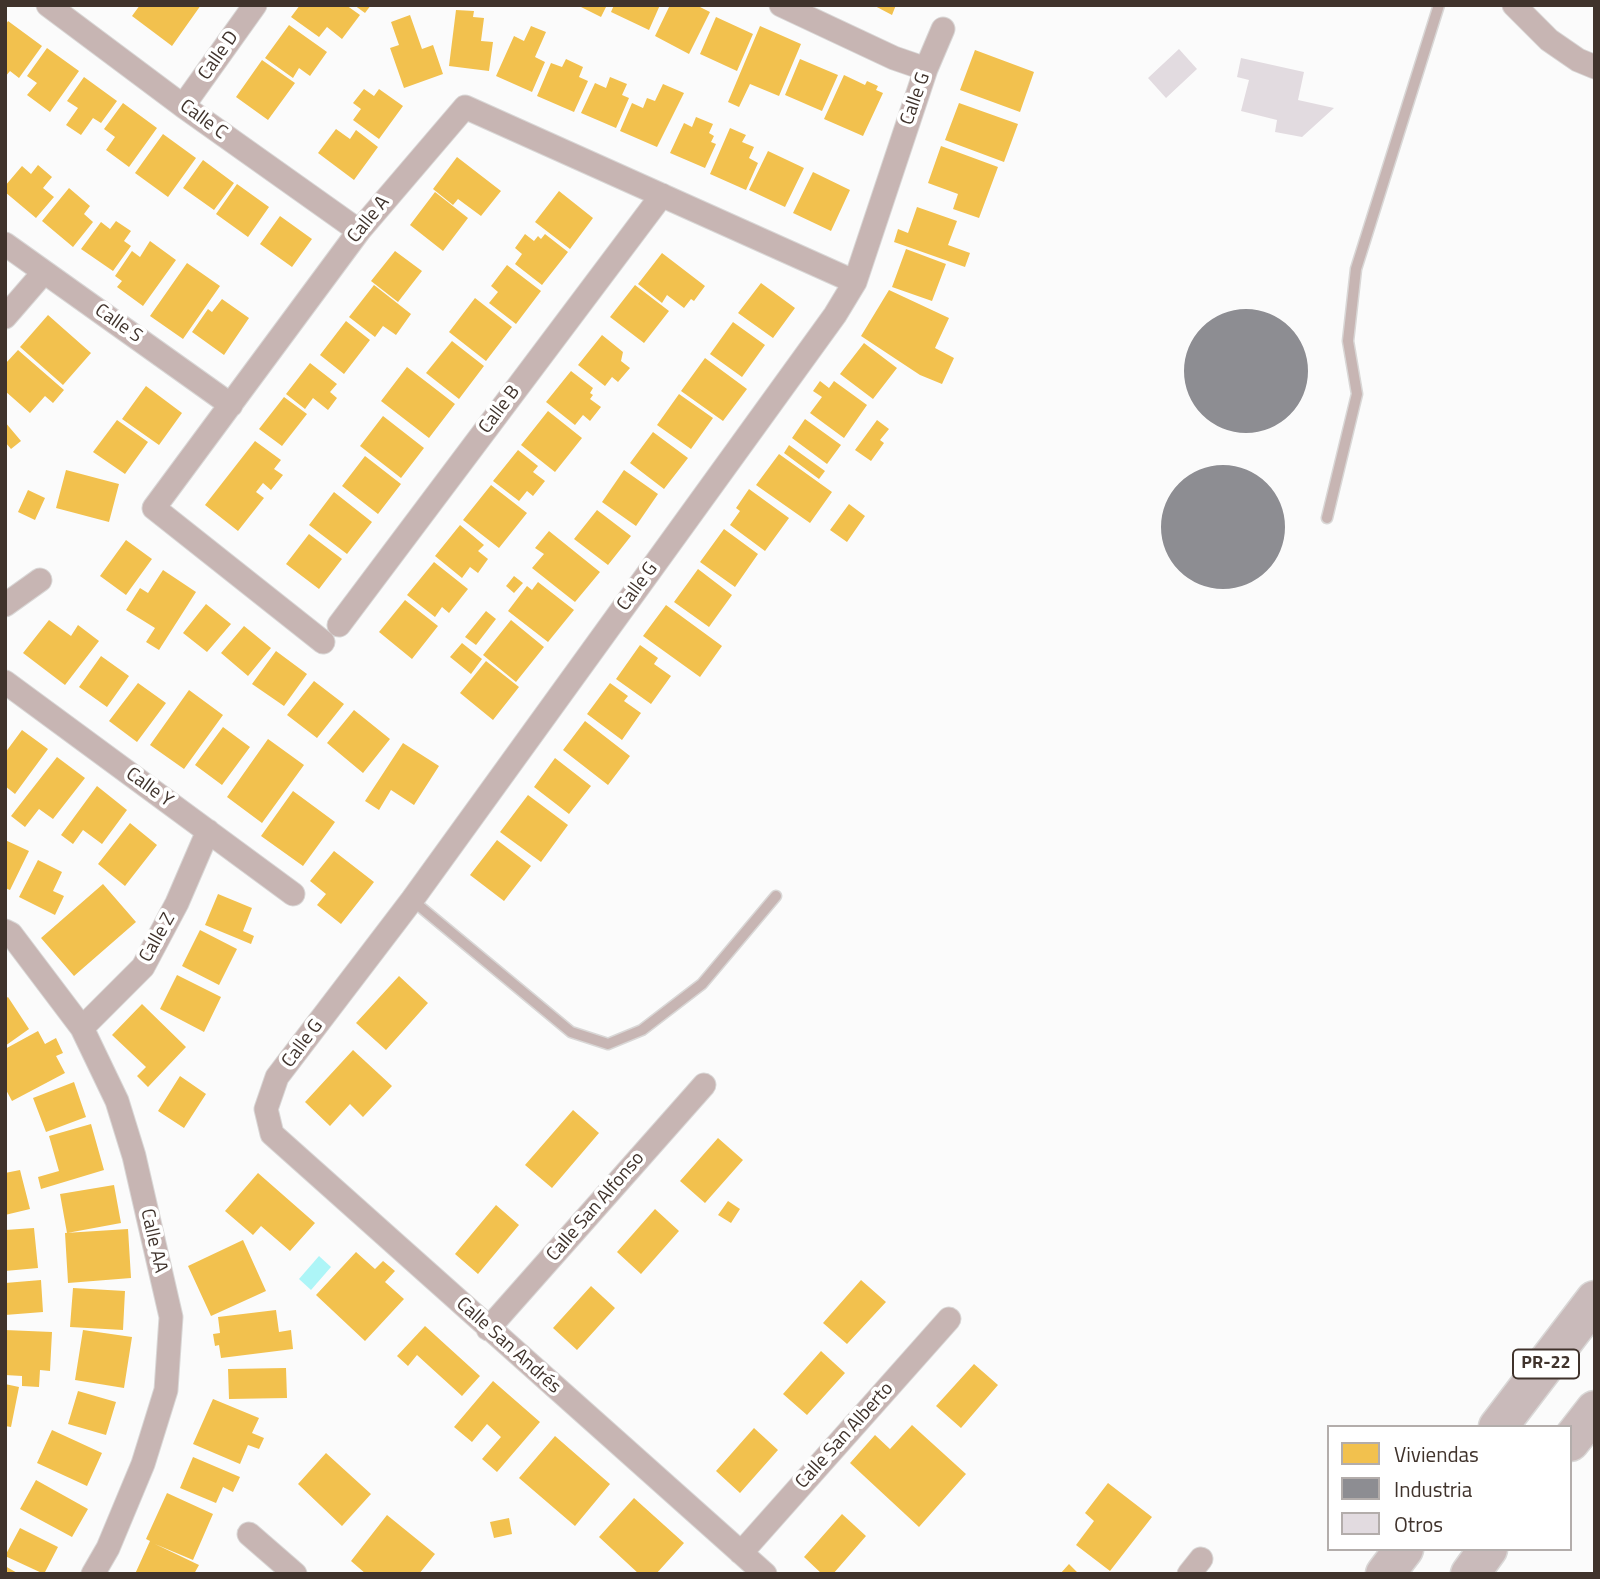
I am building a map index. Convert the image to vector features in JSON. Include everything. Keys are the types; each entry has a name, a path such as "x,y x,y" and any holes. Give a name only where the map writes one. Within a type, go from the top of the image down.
{"highway":[{"name":"PR-22","path":"1500,1425 1595,1300"},
{"path":"1572,1439 1595,1410"},
{"path":"1385,1574 1402,1551"},
{"path":"1470,1574 1487,1551"}],"street":[{"name":"Calle C","path":"48,5 183,106 359,231"},
{"name":"Calle D","path":"183,106 255,5"},
{"path":"781,5 894,58 926,69"},
{"path":"1514,5 1549,40 1578,60 1595,67"},
{"name":"Calle G","path":"266,1109 277,1077 412,900 835,315 855,282 926,69 943,29"},
{"name":"Calle A","path":"331,633 154,508 359,231 465,107 855,282"},
{"name":"Calle B","path":"331,633 662,195"},
{"name":"Calle S","path":"5,244 231,405"},
{"path":"5,317 44,272"},
{"path":"5,605 40,580"},
{"name":"Calle Y","path":"5,682 293,894"},
{"name":"Calle Z","path":"82,1028 143,967 177,903 208,831"},
{"name":"Calle AA","path":"5,931 11,934 82,1028 117,1101 134,1156 171,1317 166,1390 147,1451 108,1548 93,1574"},
{"name":"Calle San Alfonso","path":"488,1329 704,1085"},
{"name":"Calle San Andrés","path":"266,1109 272,1134 765,1574"},
{"name":"Calle San Alberto","path":"741,1553 949,1319"},
{"path":"249,1534 295,1574"}],"lane":[{"path":"1326,518 1357,394 1348,341 1356,269 1439,5"},
{"path":"412,900 571,1031 608,1044 642,1030 702,984 776,896"}],"water":[{"path":"319,1256 331,1267 311,1290 299,1279"}],"building: Viviendas":[{"path":"140,5 201,5 172,46 132,16"},
{"path":"300,5 346,5 360,15 342,39 327,27 319,37 291,17"},
{"path":"354,5 371,5 365,13"},
{"path":"577,5 607,5 601,17"},
{"path":"614,5 660,5 649,30 611,12"},
{"path":"670,5 696,5 710,12 689,54 655,36"},
{"path":"873,5 896,5 892,15"},
{"path":"456,10 474,11 473,17 484,18 481,41 493,42 489,71 449,66"},
{"path":"410,15 422,49 433,45 443,74 404,88 390,48 399,45 391,22"},
{"path":"716,17 753,34 737,71 700,54"},
{"path":"8,21 42,46 19,78 10,71 5,77 5,26"},
{"path":"289,25 327,52 310,76 299,68 293,78 265,58"},
{"path":"531,26 546,32 535,57 545,62 532,92 496,76 514,36 524,41"},
{"path":"760,26 801,44 779,96 750,84 739,107 728,102"},
{"path":"47,48 79,71 50,112 27,95 37,83 27,76"},
{"path":"975,50 1034,72 1020,112 960,90"},
{"path":"566,59 583,67 579,77 588,81 574,112 537,96 551,63 562,67"},
{"path":"800,59 838,75 822,111 785,95"},
{"path":"262,60 295,83 268,120 236,97"},
{"path":"844,75 865,85 867,81 878,86 876,90 883,93 863,136 824,119"},
{"path":"84,77 117,101 101,123 93,118 81,135 66,125 78,108 67,101"},
{"path":"610,77 627,84 622,95 629,98 616,128 581,113 595,83 606,88"},
{"path":"663,84 684,93 657,147 620,131 632,103 643,108 647,98 655,101"},
{"path":"364,89 374,96 379,89 403,106 379,139 353,120 361,109 353,103"},
{"path":"123,103 157,128 129,167 106,150 115,137 104,129"},
{"path":"959,103 1018,124 1004,162 945,140"},
{"path":"696,117 713,124 709,133 714,136 711,142 716,144 705,168 670,153 684,123 692,127"},
{"path":"730,128 746,135 742,142 754,147 749,158 758,163 746,190 710,174"},
{"path":"336,129 350,139 356,130 378,147 354,180 318,153"},
{"path":"163,134 196,158 168,197 135,173"},
{"path":"941,146 998,167 979,218 953,209 958,194 928,183"},
{"path":"768,151 804,168 785,207 749,190"},
{"path":"457,157 501,191 481,216 458,199 453,205 433,189"},
{"path":"203,160 234,183 214,210 183,188"},
{"path":"38,165 52,177 43,188 54,197 36,218 5,192 5,186 22,166 31,174"},
{"path":"813,172 850,190 831,231 793,213"},
{"path":"237,184 269,207 248,237 216,214"},
{"path":"69,188 90,206 84,214 93,222 73,247 42,221"},
{"path":"559,191 593,218 570,249 535,222"},
{"path":"435,192 468,218 443,251 410,225"},
{"path":"917,207 957,221 948,245 970,253 965,267 894,242 898,229 908,233"},
{"path":"280,216 312,239 292,267 260,244"},
{"path":"116,221 131,231 124,241 131,246 113,271 81,249 101,222 110,229"},
{"path":"525,234 534,241 545,234 568,252 542,285 515,264 522,254 515,248"},
{"path":"150,241 176,260 143,306 117,287 122,281 115,276 132,251 140,257"},
{"path":"906,249 946,264 932,301 892,287"},
{"path":"395,251 422,271 398,302 371,281"},
{"path":"662,253 705,286 694,301 691,299 684,308 667,295 662,303 638,284"},
{"path":"187,263 220,286 183,339 150,316"},
{"path":"507,265 541,291 516,324 489,303 498,292 491,286"},
{"path":"761,283 795,308 773,338 738,313"},
{"path":"374,285 411,314 396,335 383,326 375,337 349,317"},
{"path":"635,285 669,311 644,343 610,317"},
{"path":"889,290 949,318 935,348 954,358 942,384 920,375 861,336"},
{"path":"475,298 512,327 486,361 449,332"},
{"path":"222,299 249,318 224,355 192,332 208,309 212,312"},
{"path":"48,315 91,353 63,385 20,347"},
{"path":"346,321 370,340 344,374 320,355"},
{"path":"733,322 765,345 742,377 710,354"},
{"path":"602,335 623,352 621,361 630,368 618,382 612,377 605,386 578,365"},
{"path":"452,341 484,366 459,399 426,373"},
{"path":"864,343 897,368 873,399 840,374"},
{"path":"18,350 64,390 53,403 45,396 30,413 5,391 5,364"},
{"path":"705,358 747,389 723,421 681,391"},
{"path":"310,363 337,384 330,392 337,398 328,410 313,398 305,409 286,394"},
{"path":"407,367 455,404 429,438 381,401"},
{"path":"571,371 593,388 590,399 601,407 590,421 583,415 575,425 546,402"},
{"path":"820,381 829,388 834,381 867,405 844,438 810,413 822,397 813,391"},
{"path":"146,386 182,413 159,445 122,419"},
{"path":"679,394 713,418 691,449 657,425"},
{"path":"284,397 307,414 282,446 259,429"},
{"path":"548,411 582,438 555,472 521,445"},
{"path":"383,416 424,448 401,478 360,446"},
{"path":"805,419 841,445 827,464 792,438"},
{"path":"117,420 148,442 125,474 93,452"},
{"path":"877,420 889,429 880,440 884,443 871,461 855,450"},
{"path":"5,422 21,441 11,449 5,442"},
{"path":"653,432 688,458 664,489 630,463"},
{"path":"255,441 281,460 274,469 283,475 271,490 263,483 256,492 264,498 238,531 205,505"},
{"path":"789,445 825,471 819,479 784,453"},
{"path":"518,450 538,466 533,472 545,481 533,496 527,491 519,501 493,481"},
{"path":"779,454 832,492 810,523 756,485"},
{"path":"365,456 401,484 378,514 342,486"},
{"path":"66,470 119,484 109,522 56,508"},
{"path":"624,470 658,494 636,526 602,502"},
{"path":"491,485 527,513 499,548 463,520"},
{"path":"749,489 789,518 765,551 730,525 740,511 736,508"},
{"path":"28,490 45,498 35,520 18,512"},
{"path":"334,492 372,522 347,554 309,525"},
{"path":"849,504 865,516 847,542 830,530"},
{"path":"597,510 631,536 608,565 574,539"},
{"path":"460,525 484,545 478,551 488,559 478,573 470,567 462,578 435,556"},
{"path":"724,529 758,554 735,587 700,562"},
{"path":"549,531 600,572 575,602 532,568 544,554 535,548"},
{"path":"309,534 342,559 319,589 286,564"},
{"path":"126,540 152,559 126,595 100,576"},
{"path":"434,562 468,589 449,613 442,607 435,617 407,595"},
{"path":"698,569 732,595 709,627 674,602"},
{"path":"163,570 196,592 159,650 146,642 155,628 126,610 140,588 148,593"},
{"path":"514,576 523,583 514,593 506,586"},
{"path":"538,582 574,610 548,642 508,611 527,586 532,590"},
{"path":"405,600 438,626 412,659 379,632"},
{"path":"206,604 231,624 207,652 183,633"},
{"path":"666,605 722,646 700,677 643,636"},
{"path":"486,611 496,619 476,645 465,637"},
{"path":"49,620 71,636 78,625 99,641 65,685 23,653"},
{"path":"511,620 544,647 516,682 483,655"},
{"path":"244,626 271,648 248,676 221,653"},
{"path":"462,643 482,659 471,674 450,657"},
{"path":"640,645 658,658 654,664 671,676 651,704 616,679"},
{"path":"276,651 307,674 284,706 252,684"},
{"path":"101,656 129,676 107,707 79,687"},
{"path":"486,661 519,687 493,720 460,693"},
{"path":"314,681 344,704 317,738 287,715"},
{"path":"138,683 166,703 137,742 109,721"},
{"path":"610,683 628,696 624,701 641,713 622,740 587,714"},
{"path":"189,690 223,715 184,769 150,745"},
{"path":"354,710 390,739 363,773 327,743"},
{"path":"585,721 630,756 608,785 563,750"},
{"path":"223,727 250,747 222,785 195,765"},
{"path":"22,730 48,749 15,794 5,786 5,753"},
{"path":"268,739 304,765 262,823 227,797"},
{"path":"403,743 439,766 414,805 391,790 379,810 365,801"},
{"path":"57,757 85,778 53,819 39,809 25,827 11,816"},
{"path":"555,758 591,786 569,814 534,787"},
{"path":"97,786 127,810 102,844 83,830 73,844 61,835"},
{"path":"293,791 335,822 303,866 261,836"},
{"path":"528,795 568,825 541,862 500,832"},
{"path":"130,823 157,845 125,886 98,864"},
{"path":"5,840 29,851 10,890 5,888"},
{"path":"497,840 531,866 504,901 470,875"},
{"path":"334,851 374,882 341,924 317,905 326,894 310,881"},
{"path":"38,860 62,872 53,891 64,896 55,915 19,897"},
{"path":"103,884 136,922 74,976 41,938"},
{"path":"218,894 252,908 243,931 254,936 251,944 205,925"},
{"path":"200,930 237,949 219,985 182,966"},
{"path":"177,975 221,997 204,1032 160,1009"},
{"path":"399,976 428,1003 386,1050 356,1023"},
{"path":"8,997 29,1029 5,1046 5,999"},
{"path":"142,1004 186,1047 148,1087 137,1076 146,1067 112,1035"},
{"path":"38,1031 45,1044 56,1038 63,1053 56,1056 65,1073 12,1101 5,1088 5,1049"},
{"path":"353,1050 392,1086 363,1117 350,1104 330,1126 305,1102"},
{"path":"180,1076 206,1094 184,1128 158,1111"},
{"path":"74,1082 86,1117 46,1132 33,1098"},
{"path":"573,1110 599,1133 552,1188 525,1165"},
{"path":"91,1124 104,1170 41,1189 38,1177 59,1171 49,1136"},
{"path":"718,1138 743,1160 705,1203 680,1181"},
{"path":"20,1170 30,1209 5,1215 5,1173"},
{"path":"258,1173 315,1223 290,1251 261,1226 253,1235 225,1211"},
{"path":"114,1185 121,1223 67,1233 60,1194"},
{"path":"728,1201 740,1209 731,1223 718,1215"},
{"path":"496,1205 519,1225 478,1274 455,1254"},
{"path":"655,1209 679,1231 641,1274 617,1252"},
{"path":"34,1228 38,1268 5,1271 5,1230"},
{"path":"128,1229 131,1278 68,1283 65,1233"},
{"path":"243,1240 266,1291 211,1316 188,1266"},
{"path":"356,1252 375,1269 383,1261 395,1271 385,1282 404,1299 365,1341 316,1295"},
{"path":"41,1280 43,1312 5,1315 5,1283"},
{"path":"861,1280 886,1302 847,1344 823,1323"},
{"path":"591,1286 615,1308 577,1350 553,1328"},
{"path":"73,1288 125,1291 123,1330 70,1327"},
{"path":"276,1310 279,1332 291,1330 293,1349 221,1358 219,1345 215,1346 213,1334 220,1333 218,1317"},
{"path":"425,1326 480,1376 462,1396 417,1355 408,1366 397,1356"},
{"path":"5,1330 52,1332 50,1371 40,1370 39,1387 22,1386 22,1376 5,1375"},
{"path":"83,1330 132,1337 124,1388 75,1380"},
{"path":"821,1351 845,1373 807,1415 783,1394"},
{"path":"974,1364 998,1385 961,1428 936,1406"},
{"path":"286,1368 287,1398 229,1399 228,1369"},
{"path":"493,1381 540,1422 497,1472 482,1459 501,1437 487,1424 472,1442 454,1427"},
{"path":"5,1384 19,1387 11,1427 5,1426"},
{"path":"78,1391 116,1402 106,1435 68,1424"},
{"path":"213,1399 259,1418 252,1433 264,1438 259,1449 248,1445 240,1464 193,1444"},
{"path":"912,1425 966,1474 919,1527 850,1463 875,1435 890,1449"},
{"path":"754,1428 778,1450 740,1493 716,1471"},
{"path":"52,1430 102,1453 87,1486 37,1463"},
{"path":"555,1436 610,1484 575,1526 519,1478"},
{"path":"326,1453 371,1494 342,1526 298,1484"},
{"path":"193,1457 240,1477 233,1492 223,1487 216,1503 180,1488"},
{"path":"36,1480 88,1509 72,1537 20,1509"},
{"path":"1108,1483 1152,1517 1110,1571 1076,1545 1094,1521 1085,1513"},
{"path":"167,1493 213,1514 193,1560 155,1544 199,1565 194,1574 135,1574 150,1541 146,1539"},
{"path":"634,1498 684,1543 656,1574 639,1574 599,1537"},
{"path":"842,1514 866,1536 833,1574 822,1574 804,1557"},
{"path":"387,1515 435,1554 419,1574 366,1574 351,1561"},
{"path":"509,1518 512,1534 494,1538 490,1522"},
{"path":"20,1528 58,1547 44,1574 5,1556"},
{"path":"1069,1564 1079,1574 1060,1574"},
{"path":"5,1566 19,1574 5,1574"}],"building: Industria":[{"path":"1246,309 1270,314 1290,327 1303,347 1308,371 1303,395 1290,415 1270,428 1246,433 1222,428 1202,415 1189,395 1184,371 1189,347 1202,327 1222,314"},
{"path":"1223,465 1247,470 1267,483 1280,503 1285,527 1280,551 1267,571 1247,584 1223,589 1199,584 1179,571 1166,551 1161,527 1166,503 1179,483 1199,470"}],"building: Otros":[{"path":"1179,49 1197,69 1166,98 1148,78"},
{"path":"1241,58 1304,72 1298,100 1334,108 1302,137 1275,132 1277,120 1241,111 1249,80 1237,77"}]}
